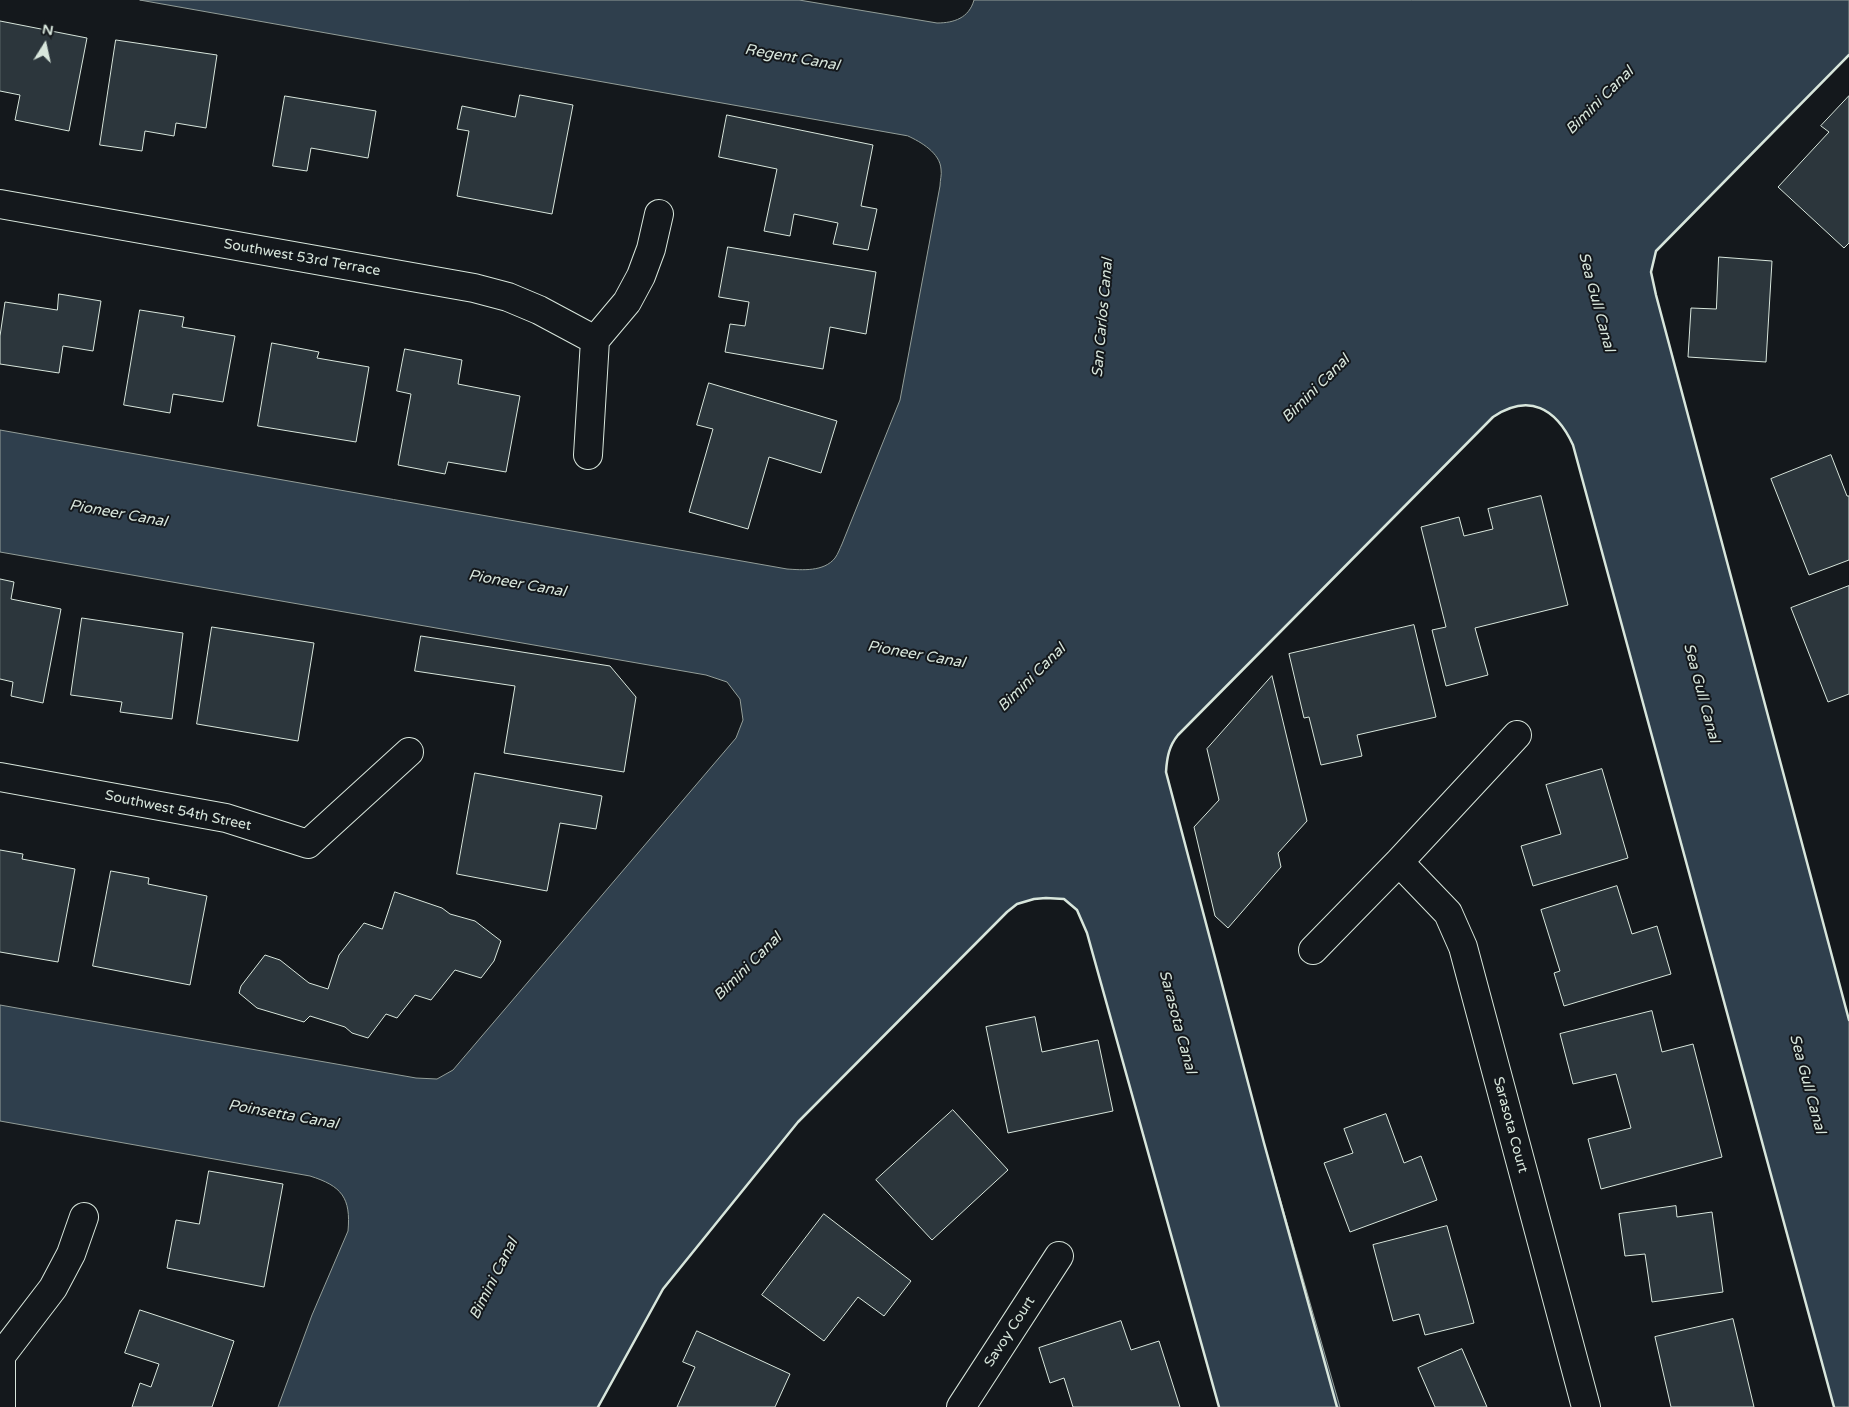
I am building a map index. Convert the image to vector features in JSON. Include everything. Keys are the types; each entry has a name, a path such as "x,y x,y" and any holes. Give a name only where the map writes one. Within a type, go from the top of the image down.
{"street":[{"name":"Southwest 53rd Terrace","path":"0,204 474,288 508,297 539,310 595,340"},
{"path":"588,455 595,340 627,302 641,276 652,248 659,214"},
{"path":"1313,950 1399,862 1517,735"},
{"name":"Southwest 54th Street","path":"0,777 226,818 308,844 409,752"},
{"name":"Sarasota Court","path":"1399,862 1448,913 1463,946 1586,1407"},
{"path":"1,1407 1,1356 53,1288 71,1254 84,1218"},
{"name":"Savoy Court","path":"961,1407 1059,1256"}],"water":[{"path":"140,0 799,0 937,23 949,22 965,15 974,0 1849,0 1849,55 1656,251 1651,272 1849,1020 1849,1407 1834,1407 1573,445 1566,432 1550,414 1540,408 1518,406 1493,417 1178,735 1172,743 1167,757 1166,772 1264,1143 1340,1407 1219,1407 1087,933 1077,910 1064,899 1046,898 1017,904 1007,912 798,1122 663,1289 598,1407 278,1407 312,1315 348,1231 348,1210 342,1195 330,1184 310,1176 0,1121 0,1005 416,1078 437,1079 453,1070 736,738 743,720 740,699 727,682 706,675 0,552 0,430 787,569 806,570 819,568 830,563 838,553 900,400 940,186 941,171 940,163 934,153 908,136"}],"building":[{"path":"0,21 87,38 69,131 15,120 20,95 0,91"},
{"path":"116,40 217,55 206,128 176,123 174,136 145,131 142,151 100,145"},
{"path":"520,95 573,105 552,214 457,196 469,131 457,129 462,106 515,117"},
{"path":"285,96 376,111 368,158 311,148 307,171 273,166"},
{"path":"1849,96 1849,243 1844,248 1778,187 1829,132 1821,126"},
{"path":"727,115 873,145 861,206 877,209 868,250 833,244 838,223 794,214 790,236 764,231 777,169 719,157"},
{"path":"728,247 876,272 866,334 830,327 823,369 725,352 730,324 745,326 749,302 719,297"},
{"path":"1719,257 1772,261 1766,362 1688,357 1691,308 1716,309"},
{"path":"59,294 101,301 93,351 63,346 59,373 0,364 0,336 5,302 57,310"},
{"path":"140,310 184,317 182,327 235,336 223,402 173,394 170,413 124,405"},
{"path":"272,343 319,352 317,358 369,367 356,442 258,426"},
{"path":"405,349 462,360 458,384 520,396 506,472 448,462 445,474 398,465 411,394 397,391"},
{"path":"709,383 837,421 821,473 769,457 748,529 689,512 713,429 697,425"},
{"path":"1831,455 1847,496 1849,496 1849,560 1809,575 1771,479"},
{"path":"1541,496 1568,605 1475,628 1488,675 1446,686 1432,630 1446,627 1421,527 1459,517 1464,536 1493,529 1488,509"},
{"path":"0,579 14,582 11,599 61,609 43,703 11,696 13,682 0,679"},
{"path":"1849,586 1849,694 1828,702 1791,608"},
{"path":"82,618 183,633 172,719 120,712 122,702 71,695"},
{"path":"1414,625 1436,717 1357,735 1362,756 1321,765 1309,717 1304,718 1289,654"},
{"path":"212,627 314,643 298,741 197,724"},
{"path":"421,636 610,666 636,697 624,772 504,753 515,686 415,671"},
{"path":"1272,676 1307,821 1278,853 1281,867 1228,928 1215,916 1194,827 1219,800 1207,749"},
{"path":"1602,769 1628,858 1533,886 1521,846 1561,834 1546,785"},
{"path":"475,773 602,796 596,829 560,823 547,891 457,874"},
{"path":"0,850 23,854 22,859 75,869 58,962 0,952"},
{"path":"111,871 149,878 148,884 207,896 190,985 93,966"},
{"path":"1617,886 1632,934 1657,926 1671,974 1564,1006 1554,973 1560,971 1541,910"},
{"path":"395,892 442,908 450,914 475,921 501,941 494,961 481,978 455,970 431,1000 415,995 397,1018 386,1014 368,1038 352,1033 345,1027 310,1016 304,1022 257,1008 239,993 241,986 265,955 280,960 309,983 328,989 339,955 364,923 382,929"},
{"path":"1652,1011 1662,1052 1693,1044 1722,1157 1601,1189 1588,1139 1631,1128 1616,1074 1573,1084 1560,1034"},
{"path":"1035,1017 1042,1052 1098,1040 1113,1111 1008,1133 986,1027"},
{"path":"953,1110 1008,1170 932,1240 876,1180"},
{"path":"1386,1114 1404,1163 1421,1156 1437,1200 1350,1232 1324,1163 1353,1153 1344,1129"},
{"path":"209,1171 283,1184 264,1287 167,1268 176,1220 199,1224"},
{"path":"1676,1206 1677,1217 1712,1212 1723,1292 1652,1302 1645,1254 1625,1256 1619,1214"},
{"path":"824,1214 911,1281 884,1316 858,1297 824,1341 762,1295"},
{"path":"1447,1226 1474,1323 1425,1335 1419,1314 1393,1321 1373,1245"},
{"path":"140,1310 234,1341 212,1407 132,1407 140,1383 151,1387 159,1364 125,1353"},
{"path":"1733,1319 1754,1407 1671,1407 1655,1337"},
{"path":"1121,1321 1131,1350 1159,1341 1180,1407 1073,1407 1064,1378 1050,1383 1039,1348"},
{"path":"697,1331 790,1374 775,1407 677,1407 695,1367 683,1362"},
{"path":"1462,1349 1487,1407 1435,1407 1418,1368"}],"wall":[{"path":"1849,55 1656,251 1651,272 1849,1020"},
{"path":"1337,1407 1264,1143 1166,772 1168,757 1172,743 1178,735 1493,417 1518,406 1540,408 1550,414 1566,432 1573,445 1834,1407"},
{"path":"598,1407 663,1289 798,1122 1007,912 1017,904 1046,898 1064,899 1077,910 1087,933 1219,1407"}],"water label":[{"name":"Regent Canal","path":"792,58"},
{"name":"Bimini Canal","path":"1600,101"},
{"name":"Sea Gull Canal","path":"1596,302"},
{"name":"San Carlos Canal","path":"1103,318"},
{"name":"Bimini Canal","path":"1316,389"},
{"name":"Pioneer Canal","path":"118,514"},
{"name":"Pioneer Canal","path":"517,584"},
{"name":"Pioneer Canal","path":"916,655"},
{"name":"Bimini Canal","path":"1032,678"},
{"name":"Sea Gull Canal","path":"1701,693"},
{"name":"Bimini Canal","path":"748,967"},
{"name":"Sarasota Canal","path":"1177,1022"},
{"name":"Sea Gull Canal","path":"1807,1084"},
{"name":"Poinsetta Canal","path":"283,1115"},
{"name":"Bimini Canal","path":"494,1279"}]}
